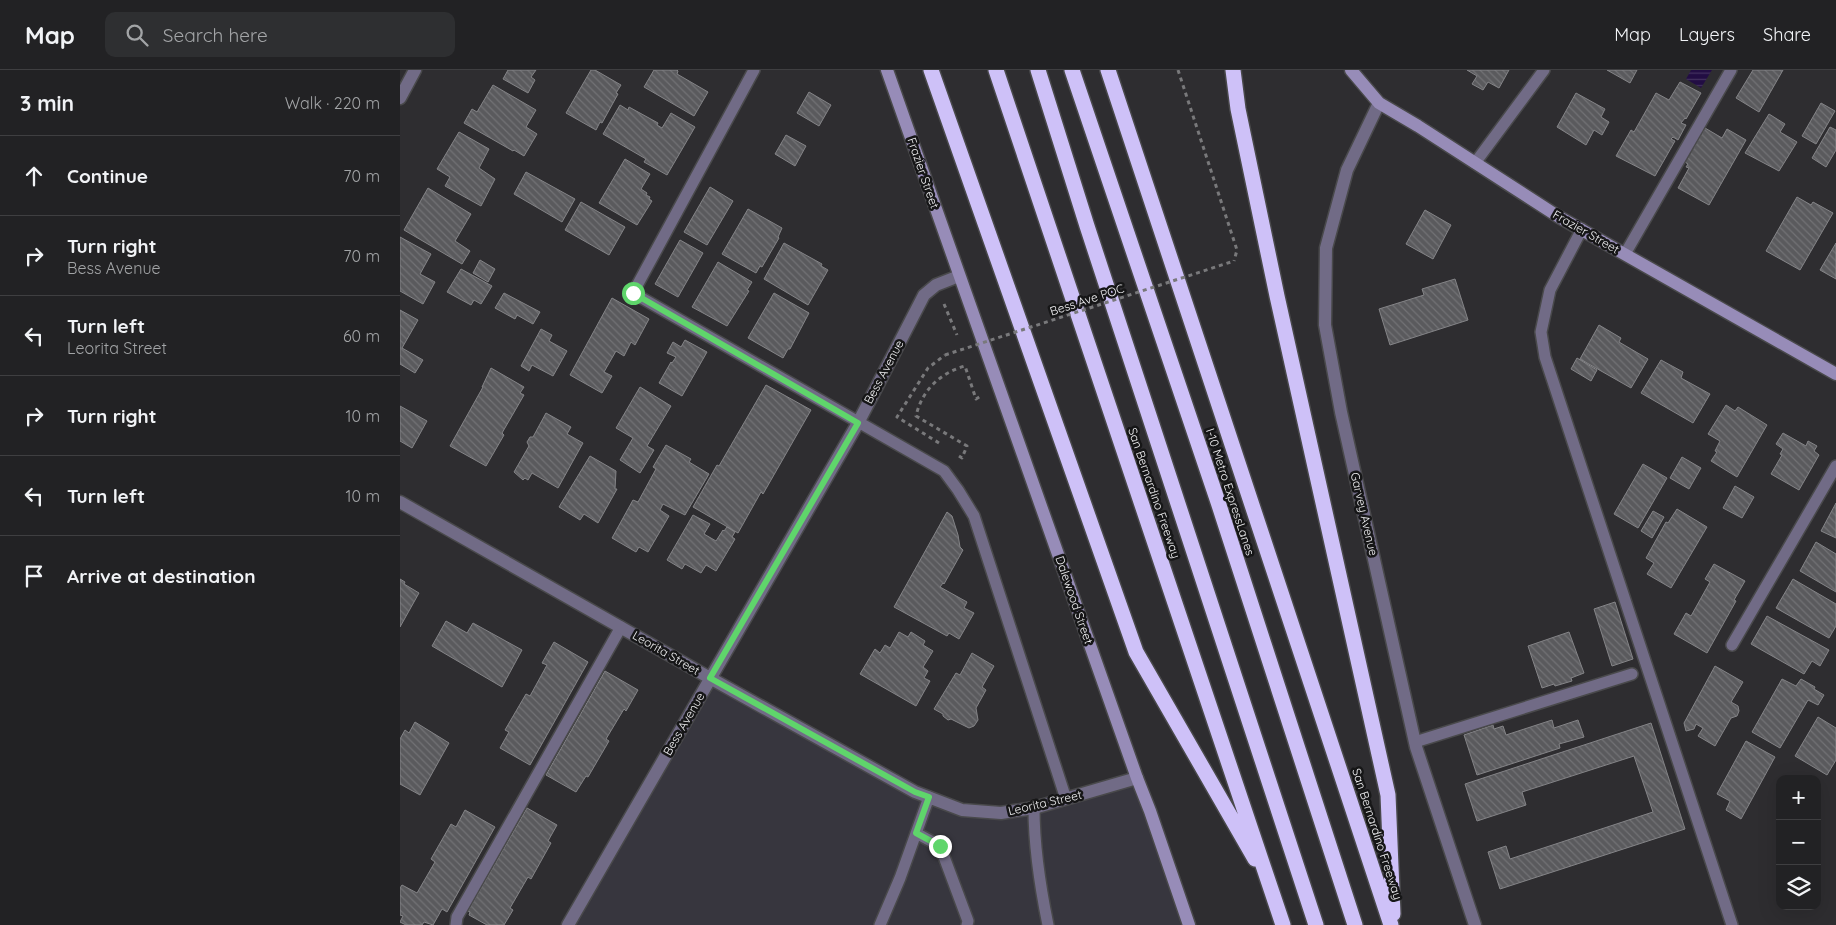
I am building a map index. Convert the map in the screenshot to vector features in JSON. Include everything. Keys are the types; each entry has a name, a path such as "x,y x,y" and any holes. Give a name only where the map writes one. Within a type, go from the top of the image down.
{"highway":[{"path":"931,70 1136,652 1272,890"},
{"name":"San Bernardino Freeway","path":"996,70 1283,925"},
{"path":"1038,70 1087,226 1316,925"},
{"name":"I-10 Metro ExpressLanes","path":"1072,70 1218,502 1354,925"},
{"name":"San Bernardino Freeway","path":"1108,70 1392,925"},
{"path":"1233,70 1238,109 1277,296 1388,795 1392,925"}],"street":[{"path":"400,98 416,70"},
{"name":"Frazier Street","path":"887,70 959,276"},
{"name":"Frazier Street","path":"1351,70 1379,103 1582,230 1836,374"},
{"name":"Garvey Avenue","path":"1379,103 1347,170 1326,248 1325,325 1342,412 1415,742 1475,925"},
{"name":"Bess Avenue","path":"568,925 858,423 924,295 936,285 959,276"},
{"name":"Dalewood Street","path":"959,276 1189,925"},
{"name":"Leorita Street","path":"400,502 915,792 962,810 1001,813 1034,808 1137,778"}],"lane":[{"path":"754,70 633,293 944,471 974,516 1066,799"},
{"path":"1475,163 1544,70"},
{"path":"1625,254 1731,70"},
{"path":"1582,230 1550,290 1541,332 1545,357 1732,925"},
{"path":"1732,645 1836,466"},
{"path":"456,925 462,909 621,627"},
{"path":"1415,742 1632,674"},
{"path":"880,925 929,797"},
{"path":"1034,808 1034,837 1048,925"},
{"path":"916,833 940,846 968,922 967,925"}],"path":[{"name":"Bess Ave POC","path":"946,448 898,417 928,368 946,355 1234,262 1237,250 1178,70"},
{"path":"936,285 958,336"},
{"path":"961,344 964,353"},
{"path":"968,361 975,378"},
{"path":"954,453 962,458 968,446 916,416 919,403 932,384 951,370 965,366 976,400 981,396 978,387"}],"shaded area":[{"path":"1691,70 1712,70 1701,88 1686,79"},
{"path":"710,678 915,792 1001,813 1137,778 1185,925 568,925"}],"building":[{"path":"508,70 536,70 531,77 535,80 528,93 503,79"},
{"path":"591,70 595,70 621,85 602,123 600,122 596,130 566,113"},
{"path":"654,70 677,70 677,74 708,92 694,116 644,87"},
{"path":"1467,70 1509,70 1499,88 1488,82 1483,90 1472,84 1477,76"},
{"path":"1607,70 1637,70 1630,83"},
{"path":"1753,70 1783,70 1759,112 1736,98"},
{"path":"1680,82 1701,93 1686,119 1681,123 1686,125 1678,140 1673,137 1671,139 1675,141 1655,176 1616,156 1631,130 1634,132 1656,93 1669,100"},
{"path":"493,85 536,110 526,127 537,134 524,156 464,123 472,109 477,112"},
{"path":"809,92 831,105 819,126 797,113"},
{"path":"1576,93 1605,109 1601,117 1609,122 1602,135 1594,130 1586,145 1557,127"},
{"path":"1821,103 1835,111 1816,144 1802,136"},
{"path":"620,105 628,110 629,107 658,123 657,125 662,128 671,113 695,127 667,175 644,162 646,159 603,134"},
{"path":"1769,114 1785,124 1780,132 1797,142 1779,171 1745,153"},
{"path":"1830,127 1836,130 1836,150 1826,167 1812,158"},
{"path":"1705,128 1722,138 1727,129 1746,140 1709,205 1678,188 1689,168 1686,167 1688,164 1683,161 1691,148 1693,149"},
{"path":"459,132 489,149 479,168 495,179 481,206 445,186 450,177 437,169"},
{"path":"786,135 806,146 795,166 775,154"},
{"path":"625,159 650,174 641,189 647,193 646,195 652,201 637,225 599,203"},
{"path":"526,172 575,199 562,222 514,194"},
{"path":"710,187 733,201 707,245 684,232"},
{"path":"428,188 471,214 455,241 470,251 462,264 404,230"},
{"path":"1797,197 1811,205 1813,202 1833,213 1800,270 1766,251"},
{"path":"581,202 625,227 609,255 565,230"},
{"path":"748,209 782,228 779,238 762,267 760,266 756,273 722,254"},
{"path":"1425,210 1451,225 1433,259 1406,244"},
{"path":"400,237 431,254 420,274 435,282 423,304 400,291"},
{"path":"680,240 703,253 678,297 655,284"},
{"path":"784,243 822,264 821,266 828,270 808,305 764,279"},
{"path":"1836,243 1836,279 1820,270"},
{"path":"480,260 495,269 488,282 473,273"},
{"path":"718,262 752,282 747,290 749,291 727,326 692,307"},
{"path":"461,269 492,286 481,304 474,300 471,305 447,292"},
{"path":"1455,279 1468,320 1390,345 1379,309 1424,295 1422,289"},
{"path":"504,293 540,312 533,324 517,315 515,319 495,308"},
{"path":"774,293 809,313 790,349 788,349 783,358 748,338"},
{"path":"612,298 649,319 635,345 631,342 624,356 616,351 604,372 612,376 602,393 570,375"},
{"path":"400,310 418,320 402,348 423,360 415,373 400,364"},
{"path":"1599,325 1621,338 1619,342 1648,359 1631,388 1580,359"},
{"path":"541,329 552,335 549,341 567,351 553,376 532,365 529,371 521,366"},
{"path":"685,340 707,352 682,396 659,383 676,357 667,353 673,342 681,347"},
{"path":"1577,358 1597,370 1591,381 1571,369"},
{"path":"1661,360 1683,372 1681,378 1710,394 1693,423 1641,393"},
{"path":"491,368 524,387 520,393 524,395 486,466 450,446 483,387"},
{"path":"766,385 811,410 763,494 761,492 738,533 693,507"},
{"path":"640,387 671,406 647,446 654,450 640,473 620,460 633,438 616,428"},
{"path":"1726,405 1735,411 1738,407 1767,425 1737,477 1711,461 1717,452 1715,451 1720,441 1708,434"},
{"path":"400,406 427,421 412,448 400,441"},
{"path":"546,413 571,427 567,434 583,443 558,488 532,473 528,480 525,478 523,480 514,472 529,446 527,442 530,437 533,437"},
{"path":"1783,433 1806,446 1808,441 1817,446 1814,451 1819,455 1799,490 1771,474 1782,455 1780,454 1783,449 1776,444"},
{"path":"666,445 691,459 689,462 709,474 685,515 663,504 660,510 669,516 648,552 639,547 636,552 612,538 633,500 638,502 656,469 653,467"},
{"path":"590,456 616,471 615,489 617,489 598,523 584,514 580,520 559,507"},
{"path":"1682,457 1701,468 1689,489 1670,478"},
{"path":"1643,464 1667,478 1638,528 1614,514"},
{"path":"1735,486 1754,497 1742,518 1723,508"},
{"path":"1836,503 1836,538 1821,531"},
{"path":"1677,509 1707,527 1671,588 1647,574 1654,563 1646,558 1666,522 1668,523"},
{"path":"1653,511 1664,517 1652,538 1641,531"},
{"path":"947,512 952,516 960,547 963,550 944,584 940,587 967,602 964,608 974,613 959,639 949,633 947,636 894,607"},
{"path":"693,515 710,524 704,534 716,541 727,527 735,532 732,537 735,539 716,571 706,565 701,573 685,564 682,569 667,560"},
{"path":"1816,542 1836,554 1836,592 1800,571"},
{"path":"1714,564 1745,581 1707,653 1674,634 1686,613 1691,616 1710,582 1705,579"},
{"path":"400,579 405,582 404,584 419,593 400,627"},
{"path":"1793,579 1836,604 1836,626 1829,638 1776,608"},
{"path":"1615,602 1633,659 1612,666 1594,609"},
{"path":"1767,616 1829,650 1820,666 1812,661 1804,674 1751,644"},
{"path":"446,621 467,633 473,623 522,650 502,687 432,646"},
{"path":"899,632 908,637 911,632 925,641 923,645 933,651 923,667 928,671 924,678 930,681 916,706 860,674 875,649 880,653 885,645 890,648"},
{"path":"1569,632 1584,673 1571,678 1572,681 1542,688 1528,646"},
{"path":"554,642 588,662 530,765 500,748 509,732 505,730 526,694 530,696 547,665 542,663"},
{"path":"972,653 994,666 982,687 986,690 976,708 978,720 974,726 969,728 951,719 948,720 943,714 934,709 956,673 960,675"},
{"path":"1715,666 1743,682 1731,702 1738,706 1737,716 1731,718 1715,746 1698,736 1703,728 1696,724 1694,729 1686,731 1684,723"},
{"path":"605,671 638,690 606,739 609,741 588,777 586,776 576,792 546,775"},
{"path":"1782,679 1796,686 1801,679 1824,695 1818,705 1808,700 1780,748 1752,732"},
{"path":"1818,717 1836,728 1836,760 1827,775 1795,756"},
{"path":"1552,720 1554,728 1578,720 1584,737 1559,744 1560,748 1477,775 1464,735 1493,725 1494,729 1503,726 1506,735"},
{"path":"415,722 449,743 420,795 400,784 400,739 405,730 409,733"},
{"path":"1651,723 1685,829 1500,889 1488,852 1506,846 1510,859 1653,812 1634,756 1522,792 1526,805 1477,821 1465,784"},
{"path":"1746,741 1775,757 1741,819 1726,810 1730,801 1717,794"},
{"path":"527,808 557,825 548,841 551,843 531,879 528,877 510,908 513,910 504,925 487,925 469,915 470,912 468,911"},
{"path":"465,810 495,827 447,912 442,909 433,925 424,922 422,925 406,925 400,922 403,916 400,915 400,888 402,885 417,893 435,862 431,859 451,824 456,827"}],"route":[{"path":"633,293 858,423 710,678 915,792 929,797 916,833 940,846"}]}
